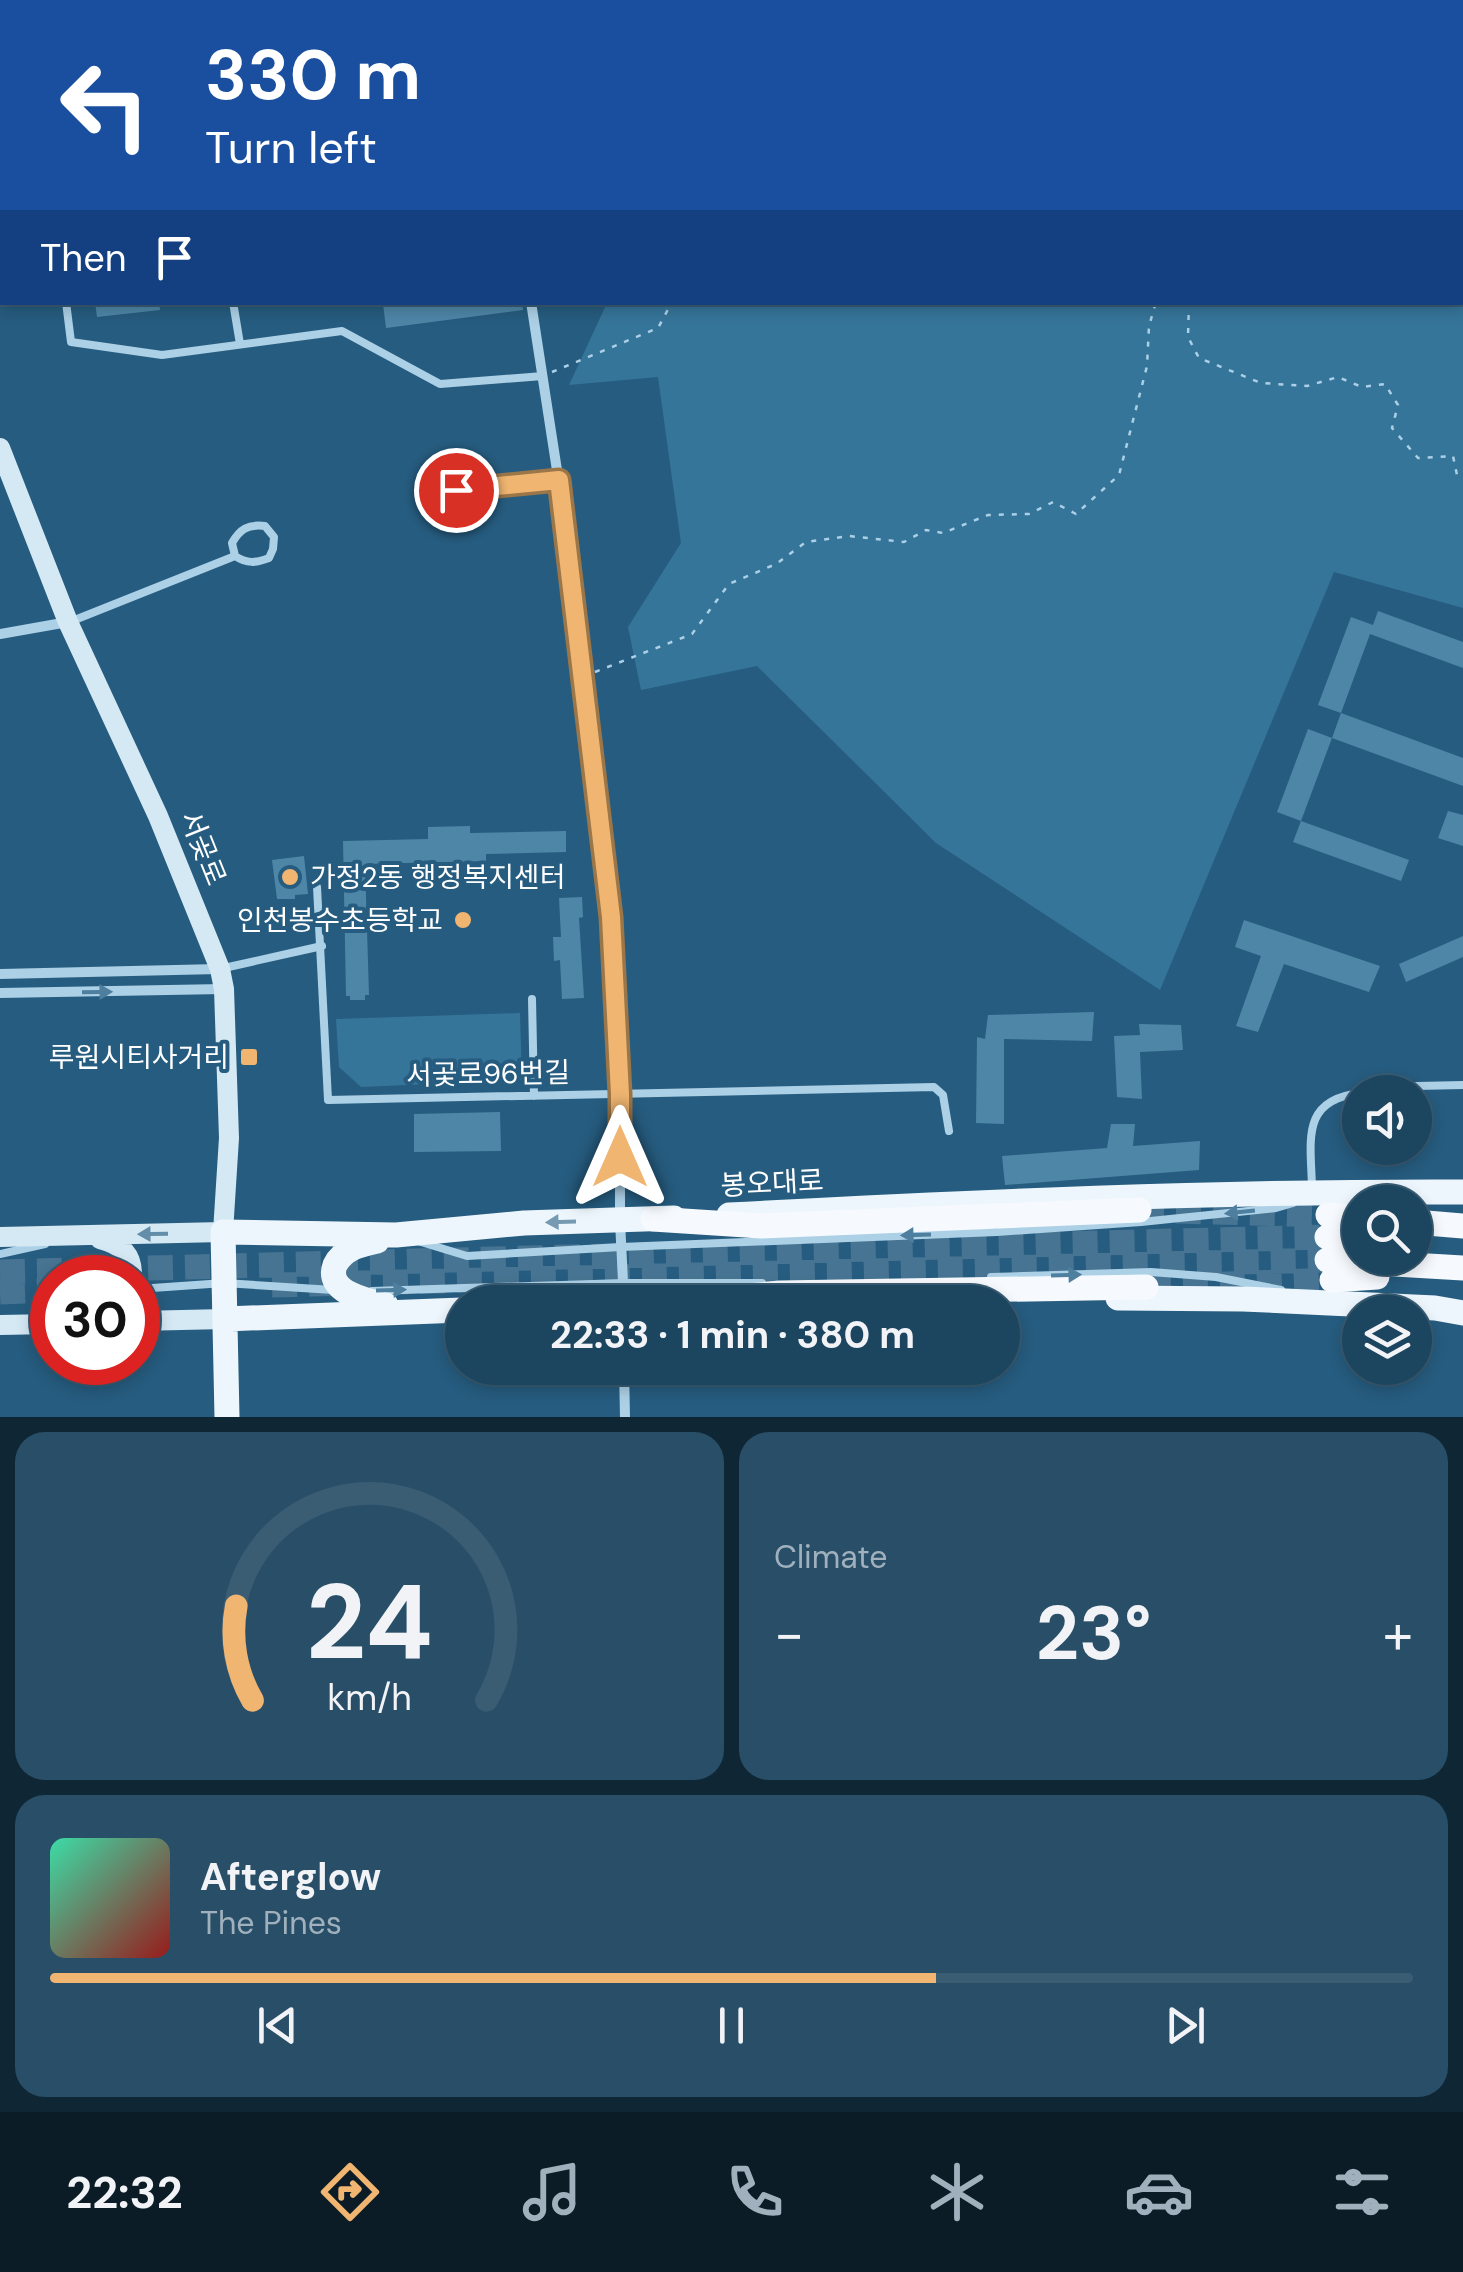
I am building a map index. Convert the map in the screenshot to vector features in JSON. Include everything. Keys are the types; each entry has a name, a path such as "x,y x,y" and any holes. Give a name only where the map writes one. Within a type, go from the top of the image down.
{"highway":[{"path":"653,1219 761,1226 1139,1210"},
{"path":"1432,1223 1463,1226"},
{"path":"1328,1240 1342,1230"},
{"name":"봉오대로","path":"1328,1240 1342,1239"},
{"path":"1328,1240 1463,1270"},
{"path":"1432,1241 1463,1242"},
{"path":"1020,1288 1146,1286"}],"main road":[{"name":"서곶로","path":"0,448 68,622 158,816 222,979 229,1138 223,1232 227,1417"},
{"name":"봉오대로","path":"1020,1300 1243,1299 1328,1240 1463,1192"},
{"name":"봉오대로","path":"0,1237 223,1232 396,1235 524,1224 620,1234 653,1219 966,1202 1328,1240 1435,1308 1463,1313"},
{"path":"84,1235 113,1242 129,1255"},
{"path":"396,1235 353,1248 340,1257 333,1270 334,1280 344,1291 412,1312"},
{"path":"160,1321 445,1311"},
{"path":"0,1325 30,1323"}],"street":[{"path":"531,305 559,480 611,917 620,1094 623,1283"},
{"path":"0,634 68,622"},
{"path":"0,974 222,979"},
{"path":"0,993 222,979"},
{"path":"624,1385 625,1417"}],"lane":[{"path":"66,305 71,342 162,355 342,332 440,384 543,376"},
{"path":"234,305 240,344"},
{"path":"456,490 559,480"},
{"path":"251,524 265,526 274,537 269,558 244,562 236,556 232,544 251,524"},
{"path":"68,622 236,556"},
{"name":"서곷로96번길","path":"317,887 328,1100 934,1087 943,1096 948,1131"},
{"path":"222,979 322,946"},
{"path":"532,999 534,1096"},
{"path":"1432,1086 1463,1085"},
{"path":"973,1278 1151,1272 1216,1277 1291,1292 1328,1240 1310,1133 1316,1115 1326,1103 1342,1096"},
{"path":"620,1234 998,1232 1276,1208 1328,1240"},
{"name":"봉오대로","path":"0,1254 84,1235"},
{"path":"160,1287 224,1283 344,1291 874,1281"}],"path":[{"path":"543,376 658,328 670,305"},
{"path":"584,676 692,634 730,584 776,564 806,542 849,536 904,542 926,530 943,533 988,515 1029,514 1053,502 1076,514 1120,476 1147,366 1149,326 1155,305"},
{"path":"1189,305 1188,337 1200,358 1261,384 1306,386 1338,377 1362,387 1386,384 1398,405 1392,428 1418,458 1454,456 1457,475 1463,472"}],"shaded area":[{"path":"606,305 1463,305 1463,608 1334,572 1160,990 936,843 757,666 641,690 628,627 681,543 658,377 569,385"},
{"path":"520,1013 522,1080 361,1087 339,1067 336,1019"}],"building":[{"path":"95,305 159,305 160,310 97,317"},
{"path":"383,305 522,305 523,310 386,328"},
{"path":"1378,611 1463,642 1463,668 1370,634 1341,713 1318,705 1351,617 1373,625"},
{"path":"1341,713 1463,758 1463,786 1332,738"},
{"path":"1308,729 1332,738 1301,821 1277,812"},
{"path":"1448,811 1463,815 1463,846 1438,838"},
{"path":"1301,821 1409,860 1401,881 1293,842"},
{"path":"470,826 470,833 566,831 566,852 486,854 486,861 365,864 369,995 365,995 365,1000 350,1000 346,996 343,841 428,839 428,827"},
{"name":"가정2동 행정복지센터","path":"304,856 308,894 277,899 272,860"},
{"path":"582,897 583,917 579,918 584,998 562,999 560,960 554,961 553,937 561,937 559,898"},
{"path":"1244,920 1380,966 1369,992 1284,964 1258,1032 1236,1026 1261,956 1235,947"},
{"path":"1463,936 1463,957 1406,982 1399,964"},
{"path":"1094,1012 1092,1041 1004,1039 1004,1124 976,1123 977,1037 985,1039 988,1015"},
{"path":"1139,1024 1181,1025 1183,1050 1140,1052 1142,1099 1117,1097 1114,1036 1140,1035"},
{"path":"500,1112 501,1151 414,1152 414,1114"},
{"path":"1111,1124 1135,1124 1133,1146 1200,1141 1199,1170 1005,1185 1002,1156 1107,1148"}],"tunnel":[{"path":"1139,1210 1328,1215"},
{"path":"0,1272 1327,1237"},
{"path":"272,1285 1327,1260"},
{"path":"1146,1287 1332,1280"},
{"path":"0,1292 30,1291"}],"place":[{"name":"가정2동 행정복지센터","path":"290,877"},
{"name":"인천봉수초등학교","path":"463,920"},
{"name":"루원시티사거리","path":"249,1057"}],"route":[{"path":"456,490 559,480 611,917 620,1157"}]}
